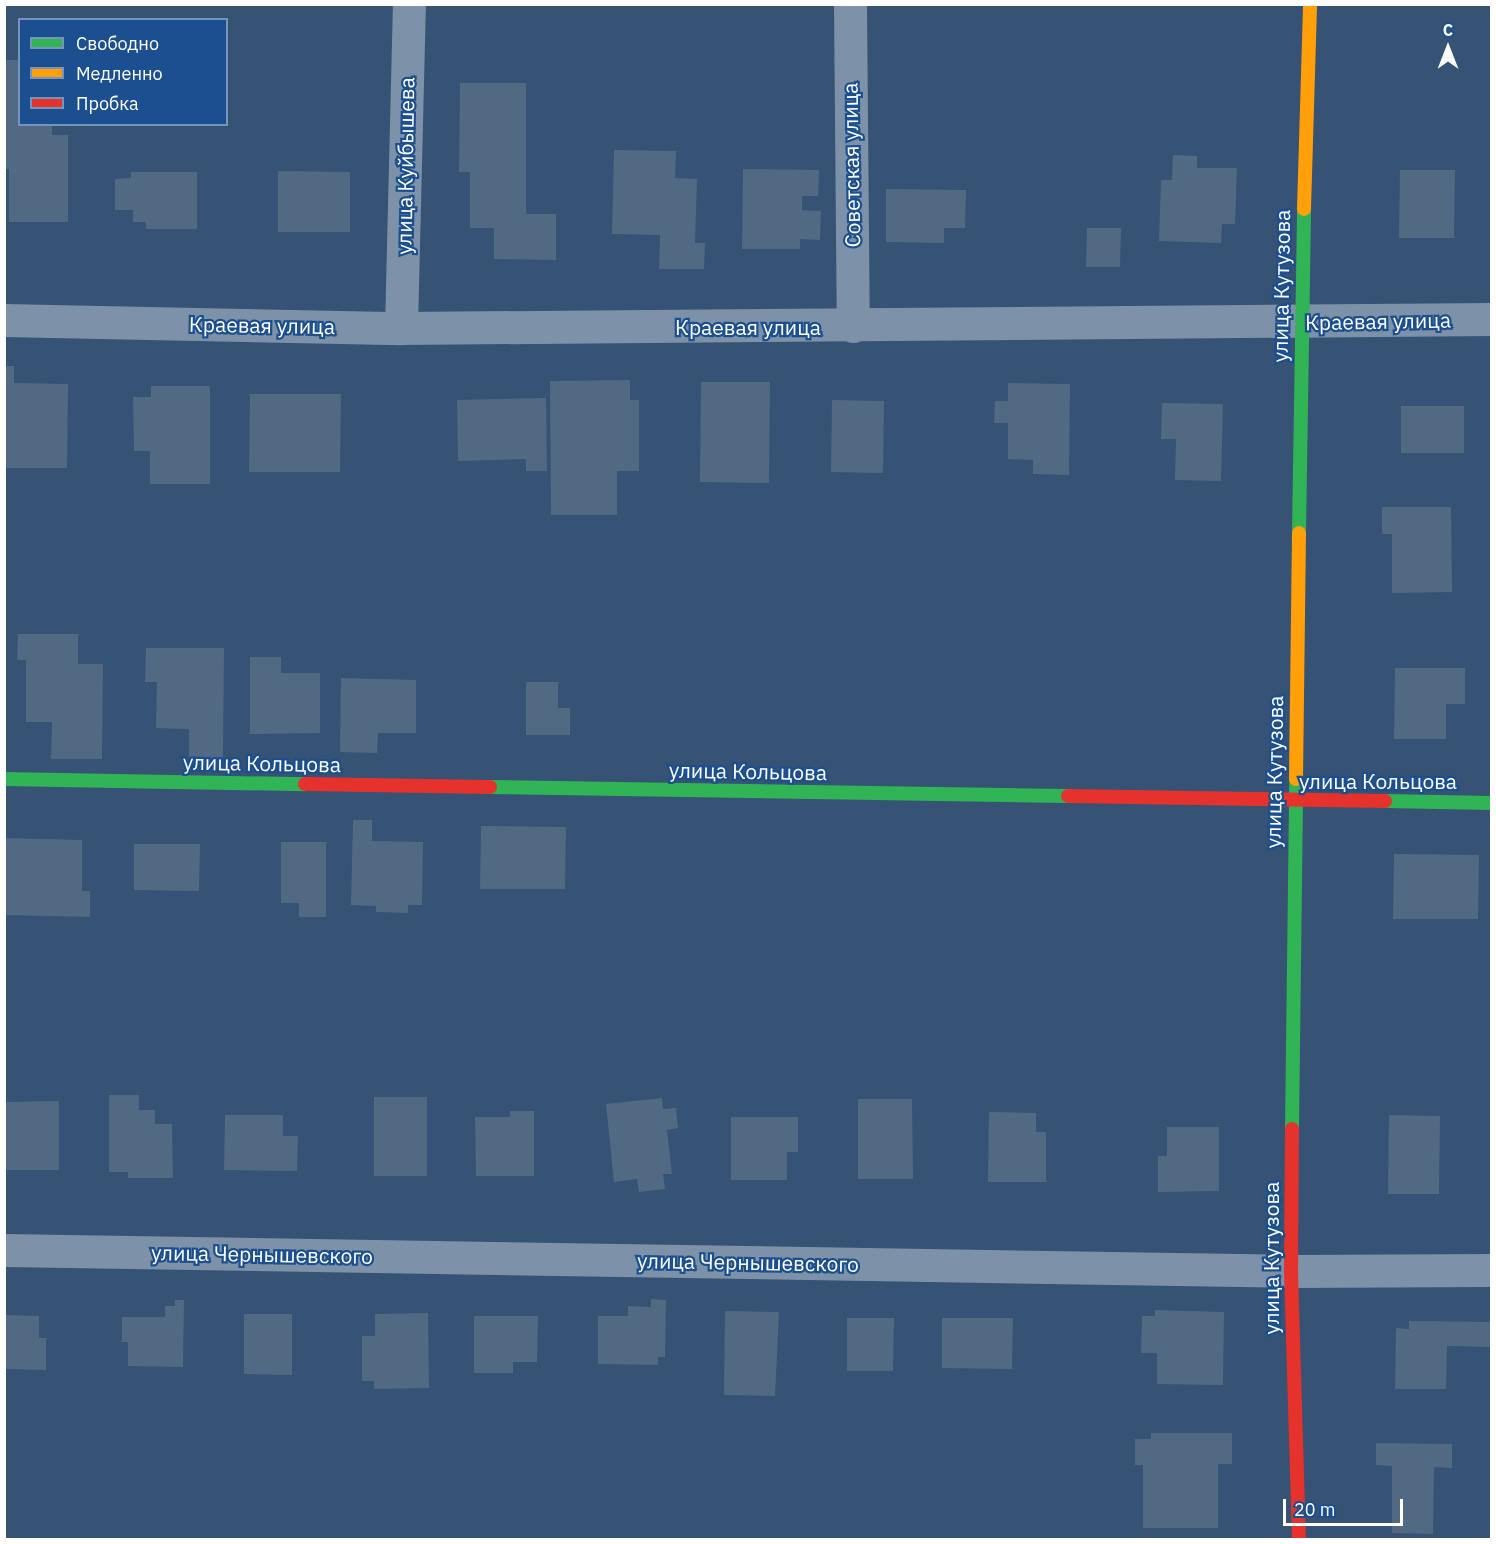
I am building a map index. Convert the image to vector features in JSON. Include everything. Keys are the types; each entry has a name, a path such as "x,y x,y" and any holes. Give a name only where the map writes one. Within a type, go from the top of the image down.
{"street":[{"name":"улица Куйбышева","path":"401,328 409,4"},
{"name":"Советская улица","path":"850,4 853,326"},
{"name":"улица Кутузова","path":"1299,1539 1291,1271 1301,321 1310,4"},
{"name":"Краевая улица","path":"4,320 401,328 1491,320"},
{"name":"улица Кольцова","path":"4,779 1491,803"},
{"name":"улица Чернышевского","path":"4,1250 1291,1271 1491,1270"}],"building":[{"path":"4,60 18,60 18,126 52,126 52,135 68,135 68,222 9,222 9,169 4,169"},
{"path":"460,83 526,83 526,214 556,214 556,260 494,259 494,228 470,228 470,172 459,172"},
{"path":"614,150 676,151 675,178 697,179 695,243 705,243 704,269 659,269 660,235 612,234"},
{"path":"1173,155 1197,156 1197,168 1237,168 1235,224 1222,224 1221,243 1159,241 1161,180 1172,180"},
{"path":"743,169 819,170 818,196 802,196 802,210 821,211 820,240 800,239 800,249 742,249"},
{"path":"1400,170 1455,170 1454,238 1399,238"},
{"path":"278,171 350,172 350,232 278,232"},
{"path":"131,172 197,172 197,229 146,229 146,222 133,222 133,210 115,210 115,179 131,178"},
{"path":"886,189 966,190 965,228 944,228 944,243 886,242"},
{"path":"1087,228 1121,228 1120,267 1086,267"},
{"path":"4,366 14,366 14,383 68,384 67,468 4,468"},
{"path":"630,380 630,400 639,400 639,471 617,471 617,515 551,515 550,381"},
{"path":"701,382 770,382 769,483 700,482"},
{"path":"1008,383 1070,384 1069,475 1033,474 1033,460 1008,459 1008,423 994,423 995,401 1008,401"},
{"path":"151,386 210,386 210,484 150,484 150,451 134,451 133,397 151,397"},
{"path":"250,394 341,394 340,472 249,472"},
{"path":"546,398 547,471 526,471 526,459 458,461 457,400"},
{"path":"832,400 884,401 883,473 831,472"},
{"path":"1162,403 1223,404 1221,481 1175,480 1176,439 1161,439"},
{"path":"1401,406 1464,406 1464,453 1401,453"},
{"path":"1382,507 1451,507 1452,592 1392,593 1392,534 1382,534"},
{"path":"18,634 78,634 78,664 103,664 102,759 51,759 52,722 26,722 26,660 17,660"},
{"path":"146,648 224,648 223,758 189,758 189,729 156,728 157,682 145,682"},
{"path":"250,657 281,657 281,673 320,673 320,733 250,734"},
{"path":"1395,668 1465,668 1465,704 1446,704 1446,739 1394,739"},
{"path":"341,678 416,680 416,733 378,733 377,753 340,752"},
{"path":"526,682 558,682 558,708 570,708 570,735 526,735"},
{"path":"353,820 372,820 372,841 423,842 422,905 408,905 408,913 376,912 376,906 351,905"},
{"path":"481,826 566,827 565,889 480,889"},
{"path":"4,838 82,840 82,891 90,891 90,917 4,915"},
{"path":"281,842 326,842 326,917 299,917 299,903 281,903"},
{"path":"134,844 200,844 199,891 134,890"},
{"path":"1394,854 1479,855 1478,919 1393,919"},
{"path":"109,1095 139,1095 139,1110 155,1110 155,1124 172,1124 173,1178 128,1178 128,1172 109,1172"},
{"path":"374,1097 427,1097 427,1176 374,1176"},
{"path":"662,1098 663,1109 676,1108 678,1128 667,1130 672,1174 663,1174 665,1189 639,1192 637,1179 614,1182 606,1104"},
{"path":"858,1099 912,1099 913,1179 858,1179"},
{"path":"59,1101 59,1170 4,1170 4,1102"},
{"path":"510,1111 534,1111 534,1176 476,1176 475,1117 510,1117"},
{"path":"989,1112 1036,1113 1036,1132 1046,1132 1046,1182 988,1182"},
{"path":"225,1115 283,1115 283,1136 298,1136 297,1171 224,1170"},
{"path":"1389,1115 1440,1116 1439,1194 1388,1194"},
{"path":"731,1117 798,1117 798,1152 787,1152 787,1180 731,1180"},
{"path":"1167,1127 1219,1127 1219,1191 1158,1192 1158,1156 1167,1156"},
{"path":"651,1299 666,1300 665,1357 658,1357 658,1365 598,1364 598,1316 628,1316 628,1306 651,1307"},
{"path":"175,1300 184,1300 183,1367 128,1366 128,1342 122,1342 122,1317 165,1317 165,1306 175,1306"},
{"path":"1155,1310 1224,1312 1223,1385 1157,1384 1157,1353 1141,1353 1142,1316 1155,1316"},
{"path":"725,1311 779,1312 775,1396 724,1395"},
{"path":"428,1313 429,1388 374,1389 374,1381 362,1381 362,1336 375,1336 375,1314"},
{"path":"244,1314 292,1314 292,1375 244,1374"},
{"path":"4,1315 39,1316 39,1338 46,1338 46,1370 4,1369"},
{"path":"474,1316 538,1316 537,1362 513,1362 513,1373 474,1373"},
{"path":"847,1318 894,1318 893,1371 847,1371"},
{"path":"942,1318 1013,1318 1012,1369 942,1368"},
{"path":"1409,1321 1492,1322 1492,1347 1447,1346 1446,1389 1395,1389 1396,1328 1409,1329"},
{"path":"1151,1433 1232,1433 1232,1464 1218,1464 1218,1528 1143,1528 1143,1465 1135,1465 1135,1439 1151,1439"},
{"path":"1376,1443 1452,1444 1452,1468 1434,1467 1433,1534 1392,1533 1392,1466 1376,1465"}],"traffic: fast":[{"path":"1299,533 1304,209"},
{"path":"4,779 305,784"},
{"path":"1292,1129 1296,779"},
{"path":"490,787 1068,796"},
{"path":"1385,801 1492,803"}],"traffic: slow":[{"path":"1304,209 1310,4"},
{"path":"1296,779 1299,533"}],"traffic: jam":[{"path":"305,784 490,787"},
{"path":"1068,796 1385,801"},
{"path":"1292,1129 1291,1271 1299,1540"}]}
